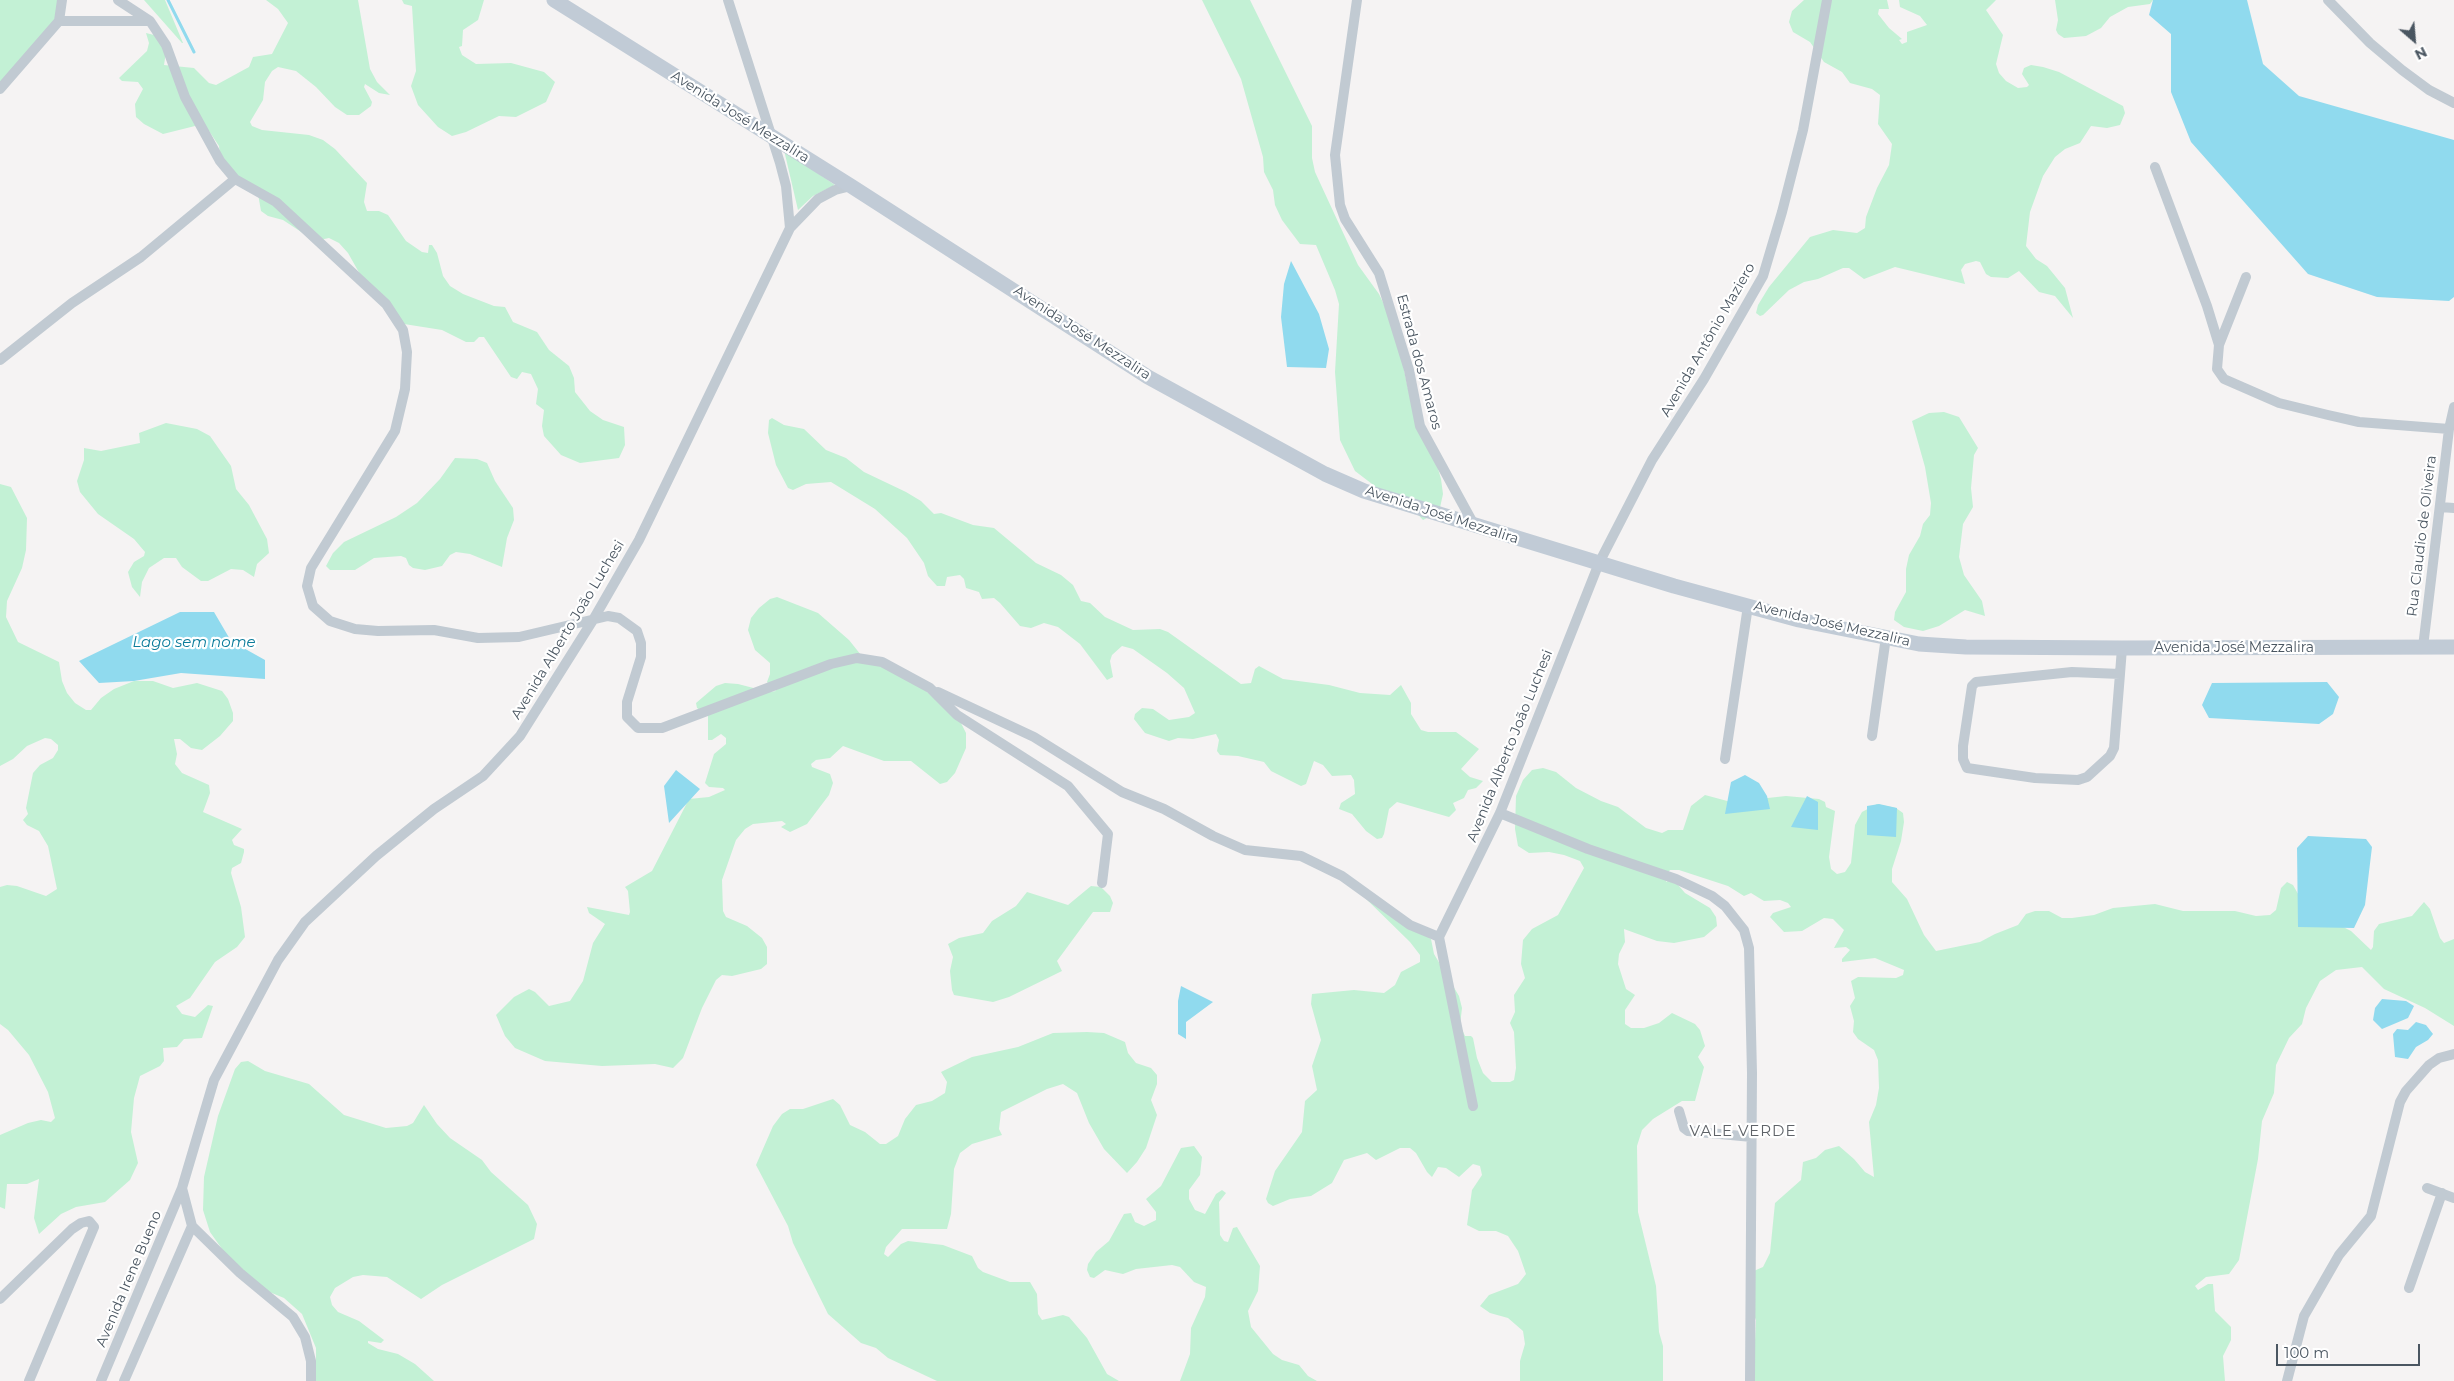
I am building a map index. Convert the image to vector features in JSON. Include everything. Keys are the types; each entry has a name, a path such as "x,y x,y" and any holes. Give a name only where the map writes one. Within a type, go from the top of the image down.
{"main road":[{"name":"Avenida José Mezzalira","path":"554,0 851,186 1148,377 1325,474 1364,490 1599,563 1748,606 1799,620 1919,644 1966,647 2122,648 2454,647"}],"street":[{"path":"0,90 59,21 62,0"},
{"path":"118,0 150,21 166,45 185,97 220,161 236,179 276,202 386,304 403,330 406,352 405,389 395,431 311,568 307,586 313,606 330,621 355,629 378,631 434,630 478,638 519,637 608,616 619,618 637,631 641,643 641,657 626,702 628,717 638,728 662,728 831,664 857,658 882,662 930,688 1034,737 1122,792 1164,809 1213,836 1245,850 1301,856 1342,876 1410,924 1439,937 1473,1106"},
{"path":"728,0 773,137 786,186 790,228"},
{"name":"Estrada dos Amaros","path":"1357,0 1335,155 1340,205 1344,219 1379,272 1408,370 1420,426 1473,523"},
{"name":"Avenida Antônio Maziero","path":"1599,563 1652,460 1704,379 1763,276 1803,130 1827,0"},
{"path":"2328,0 2370,43 2402,70 2429,90 2454,102"},
{"path":"59,21 150,21"},
{"path":"2155,167 2207,306 2219,345"},
{"path":"0,360 72,303 141,257 236,179"},
{"path":"790,228 818,199 835,190 851,186"},
{"name":"Avenida Alberto João Luchesi","path":"182,1188 214,1080 278,960 304,922 376,856 434,810 483,776 526,728 593,620 639,540 790,228"},
{"path":"2246,277 2219,345 2217,368 2224,379 2279,404 2359,422 2449,430"},
{"name":"Rua Claudio de Oliveira","path":"2423,647 2440,507 2450,461 2449,430 2454,406"},
{"path":"2440,507 2454,508"},
{"name":"Avenida Alberto João Luchesi","path":"1439,937 1500,813 1599,563"},
{"path":"1725,759 1748,606"},
{"path":"1872,736 1886,637"},
{"path":"2120,674 2072,672 2013,676 1976,682 1972,686 1963,746 1963,759 1968,768 2035,778 2078,780 2088,777 2110,756 2114,748 2120,674 2122,648"},
{"path":"930,688 957,715 1068,786 1108,834 1102,882"},
{"path":"1500,813 1588,849 1676,879 1712,896 1732,915 1744,930 1749,948 1752,1137 1750,1381"},
{"path":"2287,1381 2304,1316 2339,1254 2371,1216 2400,1102 2406,1091 2429,1065 2439,1058 2454,1054"},
{"path":"1679,1111 1684,1128 1688,1131 1752,1137"},
{"path":"182,1188 192,1226 240,1273 294,1318 305,1337 311,1360 311,1381"},
{"name":"Avenida Irene Bueno","path":"101,1381 182,1188"},
{"path":"2427,1188 2454,1198"},
{"path":"2409,1288 2442,1193"},
{"path":"0,1298 72,1229 80,1223 89,1221 94,1227 29,1381"},
{"path":"124,1381 192,1226"}],"green space":[{"path":"0,0 60,0 50,33 0,90"},
{"path":"144,0 165,0 183,43 182,43"},
{"path":"266,0 358,0 370,69 377,82 390,95 379,93 365,84 364,87 372,102 371,106 359,115 347,115 335,107 316,87 296,71 278,67 272,71 265,82 263,100 250,122 252,126 262,130 309,135 323,140 335,149 367,183 364,202 367,211 379,211 388,215 406,241 422,252 428,253 429,245 432,245 437,253 443,276 450,286 463,294 494,306 505,307 513,322 537,332 549,350 569,366 574,378 575,392 590,411 603,420 624,427 625,445 619,458 580,463 561,455 544,436 542,426 544,410 536,404 538,389 531,374 522,372 517,379 511,377 484,337 479,337 474,342 466,342 442,330 404,324 361,276 348,253 339,243 329,238 315,241 283,220 268,216 261,211 258,194 222,171 219,146 209,131 195,126 163,134 144,124 136,117 135,104 143,89 138,82 122,81 119,78 147,51 149,43 146,33 154,35 166,52 164,65 194,68 209,83 216,85 249,67 253,57 272,54 288,23 278,9"},
{"path":"402,0 484,0 478,20 463,30 462,46 459,47 462,55 476,64 511,63 544,72 555,82 546,102 516,117 499,116 466,132 452,136 438,127 418,105 411,86 416,71 412,6 404,4"},
{"path":"1202,0 1250,0 1312,126 1312,158 1315,172 1358,265 1379,294 1401,340 1404,370 1414,416 1436,462 1441,479 1443,494 1439,512 1423,520 1411,507 1380,490 1355,471 1340,440 1335,372 1339,304 1335,290 1316,245 1300,244 1282,220 1275,205 1273,190 1264,172 1263,157 1241,79"},
{"path":"1804,0 1887,0 1889,9 1879,9 1878,14 1889,28 1902,39 1899,40 1902,44 1907,42 1907,32 1927,25 1920,16 1900,7 1899,0 1996,0 1986,10 2003,35 1996,64 1999,73 2006,81 2018,88 2027,87 2029,85 2022,74 2024,68 2031,65 2043,67 2059,72 2123,106 2125,113 2120,125 2107,128 2091,126 2080,143 2065,149 2055,157 2043,176 2030,212 2026,246 2036,259 2047,266 2065,288 2073,318 2055,296 2039,292 2019,271 2008,278 1991,277 1986,274 1980,262 1976,261 1965,264 1961,270 1965,284 1895,267 1864,279 1849,268 1843,268 1818,279 1804,282 1789,290 1763,315 1760,316 1756,313 1758,305 1769,287 1810,237 1833,230 1857,233 1865,228 1866,217 1877,188 1889,165 1892,144 1878,124 1880,95 1872,89 1850,83 1842,72 1824,62 1810,42 1793,32 1789,22 1792,11"},
{"path":"2055,0 2153,0 2150,4 2128,7 2110,17 2101,28 2086,36 2064,38 2056,30 2058,20"},
{"path":"784,150 835,185 813,196 798,210"},
{"path":"1944,412 1959,417 1978,448 1974,455 1971,488 1973,507 1963,524 1959,557 1964,575 1982,601 1985,616 1965,610 1939,626 1923,631 1904,627 1894,620 1895,612 1906,592 1906,569 1909,555 1920,536 1923,524 1930,515 1931,503 1925,467 1912,421 1929,413"},
{"path":"772,418 784,425 804,429 826,450 846,458 864,472 906,492 921,501 934,514 941,513 973,525 994,528 1036,563 1061,575 1073,585 1081,601 1090,603 1105,617 1133,630 1160,629 1168,632 1241,684 1251,683 1255,669 1259,666 1283,679 1329,685 1360,693 1390,695 1401,685 1411,703 1411,714 1421,730 1428,732 1456,732 1479,749 1461,769 1470,777 1483,781 1476,788 1468,790 1464,798 1453,803 1456,810 1449,817 1397,802 1389,809 1382,838 1377,839 1366,831 1352,814 1339,809 1341,803 1355,794 1354,780 1351,775 1332,776 1323,765 1314,761 1306,784 1301,786 1271,771 1264,762 1238,756 1220,755 1217,751 1219,740 1216,734 1193,739 1178,738 1169,741 1145,733 1134,719 1135,714 1142,708 1153,709 1169,720 1189,717 1195,713 1184,688 1167,673 1133,649 1122,646 1112,655 1110,661 1113,677 1107,680 1080,644 1058,627 1044,623 1031,628 1020,626 994,598 982,599 979,592 966,588 964,579 960,575 947,577 945,586 937,586 928,576 924,563 907,538 875,509 831,482 806,484 793,490 788,488 776,465 768,433 769,420"},
{"path":"166,423 197,429 210,436 231,466 236,489 249,505 267,539 269,553 257,564 254,577 243,570 231,569 208,581 201,581 182,567 176,558 164,558 149,568 142,582 140,597 132,587 128,572 134,562 144,556 145,552 134,539 98,514 80,492 77,481 84,460 84,448 101,451 140,443 139,433"},
{"path":"455,458 477,459 487,463 495,481 513,508 514,520 507,538 502,567 470,554 456,552 450,555 442,566 425,570 413,568 409,565 406,558 401,556 374,558 355,570 330,570 326,566 333,553 344,542 396,517 417,503 440,479"},
{"path":"0,484 11,487 27,518 26,550 22,568 7,601 6,617 18,642 59,662 62,681 67,693 75,703 86,710 91,710 101,698 114,689 134,681 153,681 173,688 197,683 222,691 228,699 233,713 233,721 220,736 202,750 191,748 180,739 174,739 177,754 175,764 182,773 209,785 210,793 203,812 242,829 232,840 234,845 244,849 241,863 232,868 231,873 241,907 245,937 237,947 215,962 190,998 176,1006 182,1014 195,1017 208,1005 213,1006 202,1038 184,1039 177,1047 163,1048 164,1061 160,1066 140,1076 134,1098 131,1132 138,1163 130,1180 105,1202 76,1207 61,1214 39,1234 34,1218 39,1179 27,1184 7,1184 5,1209 0,1207 0,1135 28,1123 41,1120 51,1122 55,1118 48,1092 29,1055 8,1030 0,1024 0,887 7,885 17,886 46,896 57,889 48,846 39,831 27,825 23,820 28,814 26,808 33,773 40,765 53,758 58,750 58,745 51,739 45,738 27,746 13,759 0,766"},
{"path":"777,597 818,613 849,640 861,655 912,678 961,723 966,733 966,748 955,773 947,782 940,784 911,761 884,761 843,746 830,758 816,760 811,764 812,767 830,774 833,783 829,795 807,824 790,832 781,827 786,824 782,821 753,824 745,829 736,840 722,880 723,911 726,917 747,926 762,938 767,947 767,964 761,969 732,976 722,975 716,980 702,1008 683,1058 673,1068 655,1064 602,1066 545,1061 515,1048 505,1036 496,1015 514,997 529,989 535,992 549,1006 570,1001 583,981 593,943 605,924 589,913 587,907 629,915 628,891 625,887 652,871 689,799 709,797 725,790 723,788 709,787 705,783 714,754 726,744 726,738 721,734 712,740 708,740 708,715 697,708 696,703 716,686 725,683 738,684 769,692 776,691 767,682 770,674 770,663 755,650 748,630 751,618 759,608 770,599"},
{"path":"1543,768 1556,772 1576,788 1601,801 1618,807 1646,828 1662,833 1668,830 1683,830 1691,806 1705,795 1731,802 1786,796 1819,799 1825,802 1826,807 1835,811 1829,857 1831,869 1837,874 1845,872 1851,863 1855,825 1862,812 1877,804 1896,808 1903,813 1904,822 1901,841 1892,869 1892,882 1907,899 1924,935 1936,951 1980,942 2018,925 2026,914 2035,911 2049,911 2062,918 2072,918 2094,915 2113,908 2155,904 2183,911 2235,911 2256,916 2270,915 2276,910 2281,888 2287,882 2293,885 2306,908 2351,931 2371,950 2373,947 2374,931 2379,924 2412,916 2424,902 2430,909 2440,938 2444,943 2454,939 2454,1026 2425,1008 2384,989 2362,967 2336,970 2320,981 2306,1008 2302,1024 2289,1038 2276,1065 2274,1093 2262,1121 2258,1159 2239,1260 2229,1274 2206,1277 2195,1286 2198,1290 2208,1284 2213,1284 2215,1311 2231,1327 2231,1340 2223,1356 2225,1381 1753,1381 1756,1320 1748,1302 1749,1273 1763,1267 1770,1253 1775,1203 1801,1180 1803,1162 1816,1158 1825,1150 1839,1146 1865,1172 1874,1177 1869,1122 1876,1105 1879,1088 1878,1060 1874,1050 1858,1039 1853,1032 1854,1021 1850,1006 1855,998 1851,981 1858,977 1896,978 1903,975 1904,970 1875,958 1842,962 1842,959 1850,950 1846,947 1834,948 1844,930 1833,919 1824,918 1802,931 1784,932 1770,917 1773,913 1791,907 1788,903 1780,900 1764,901 1751,893 1744,896 1728,886 1679,870 1670,870 1666,875 1666,882 1672,878 1685,893 1710,908 1716,917 1717,926 1704,937 1674,943 1657,941 1624,929 1625,942 1619,954 1618,964 1626,989 1635,995 1625,1010 1625,1024 1631,1028 1644,1028 1659,1023 1672,1013 1695,1024 1700,1030 1705,1046 1698,1057 1704,1067 1695,1101 1682,1101 1653,1119 1642,1130 1637,1146 1638,1212 1656,1286 1659,1332 1663,1346 1663,1381 1520,1381 1520,1361 1525,1344 1523,1331 1508,1318 1490,1313 1480,1306 1489,1295 1518,1284 1526,1274 1518,1251 1508,1236 1496,1231 1479,1231 1467,1225 1472,1190 1482,1175 1480,1166 1473,1164 1459,1177 1446,1168 1438,1167 1432,1177 1416,1153 1410,1148 1400,1148 1376,1160 1367,1153 1344,1160 1332,1183 1311,1196 1290,1199 1273,1206 1266,1199 1275,1171 1302,1132 1305,1101 1317,1090 1312,1066 1321,1040 1311,1004 1312,994 1354,990 1384,993 1395,985 1401,972 1420,962 1420,955 1410,942 1359,892 1431,939 1434,954 1459,996 1462,1008 1460,1025 1465,1036 1473,1038 1477,1058 1483,1073 1492,1082 1510,1082 1514,1080 1516,1068 1514,1032 1510,1023 1515,1012 1514,995 1525,978 1521,964 1523,940 1532,929 1558,915 1584,868 1580,861 1564,855 1549,852 1529,853 1518,846 1515,829 1516,796 1523,780 1532,770"},
{"path":"1091,886 1101,887 1110,896 1113,903 1110,912 1093,912 1057,961 1062,971 1009,997 993,1002 954,995 950,971 953,957 948,944 959,938 983,933 992,921 1016,906 1027,892 1068,905"},
{"path":"1053,1033 1104,1033 1125,1042 1128,1053 1136,1063 1151,1068 1157,1075 1157,1084 1151,1100 1157,1115 1146,1148 1127,1173 1104,1149 1089,1123 1077,1093 1063,1084 1047,1089 1001,1112 999,1129 1002,1135 972,1144 960,1153 954,1169 951,1214 947,1229 902,1229 886,1247 884,1254 888,1257 901,1244 908,1241 943,1245 972,1256 978,1268 983,1272 1010,1282 1030,1282 1037,1294 1038,1314 1042,1320 1063,1315 1069,1317 1087,1338 1107,1374 1119,1381 937,1381 888,1358 876,1348 861,1343 828,1314 793,1243 788,1226 756,1165 773,1126 782,1114 790,1109 803,1109 833,1099 840,1105 850,1125 865,1132 880,1144 886,1144 898,1136 905,1119 916,1105 932,1101 945,1093 947,1082 941,1072 972,1057 1018,1047"},
{"path":"248,1061 265,1071 309,1084 344,1115 386,1128 407,1126 413,1123 424,1105 437,1124 450,1138 482,1160 491,1172 528,1205 537,1224 534,1239 442,1285 421,1299 387,1277 363,1275 353,1277 335,1288 330,1297 332,1305 338,1312 359,1321 384,1340 381,1343 368,1341 368,1343 378,1349 398,1354 415,1364 434,1381 309,1381 316,1361 316,1348 302,1314 284,1298 267,1291 227,1256 210,1232 203,1210 204,1177 218,1116 235,1069 241,1062"},
{"path":"1194,1146 1202,1157 1200,1175 1189,1190 1189,1199 1195,1210 1205,1214 1216,1194 1222,1190 1226,1193 1219,1202 1220,1235 1224,1241 1228,1242 1233,1228 1237,1227 1260,1266 1258,1291 1248,1311 1251,1327 1273,1354 1282,1360 1299,1365 1308,1376 1317,1381 1180,1381 1190,1354 1191,1328 1205,1297 1206,1287 1194,1282 1180,1267 1172,1265 1136,1269 1123,1274 1105,1270 1094,1278 1090,1277 1087,1270 1088,1264 1096,1252 1109,1241 1124,1214 1131,1213 1135,1222 1144,1226 1156,1220 1156,1212 1146,1199 1161,1186 1181,1148"}],"water":[{"path":"2153,0 2247,0 2263,64 2299,96 2454,140 2454,297 2449,301 2377,297 2308,274 2191,142 2171,92 2171,34 2149,15"},
{"path":"1291,261 1319,314 1329,349 1326,368 1287,367 1281,317 1284,284"},
{"name":"Lago sem nome","path":"180,612 214,612 231,641 265,660 265,679 181,673 134,681 99,683 79,661"},
{"path":"2327,682 2339,697 2333,714 2319,724 2209,718 2202,705 2212,683"},
{"path":"676,770 700,789 669,823 664,786"},
{"path":"1745,775 1759,783 1767,796 1770,809 1725,814 1731,782"},
{"path":"1807,796 1818,802 1818,830 1791,827"},
{"path":"1879,804 1897,808 1896,837 1867,835 1867,806"},
{"path":"2308,836 2366,839 2372,847 2365,905 2354,928 2298,927 2297,848"},
{"path":"1181,986 1213,1002 1186,1022 1186,1039 1178,1034 1178,1001"},
{"path":"2382,999 2406,1001 2414,1006 2408,1018 2382,1029 2373,1020 2375,1008"},
{"path":"2416,1022 2426,1025 2433,1034 2428,1040 2416,1047 2408,1059 2395,1057 2393,1034 2397,1029 2408,1030"}],"waterway":[{"path":"168,0 194,52"}],"district":[{"name":"VALE VERDE","path":"1743,1132"}]}
